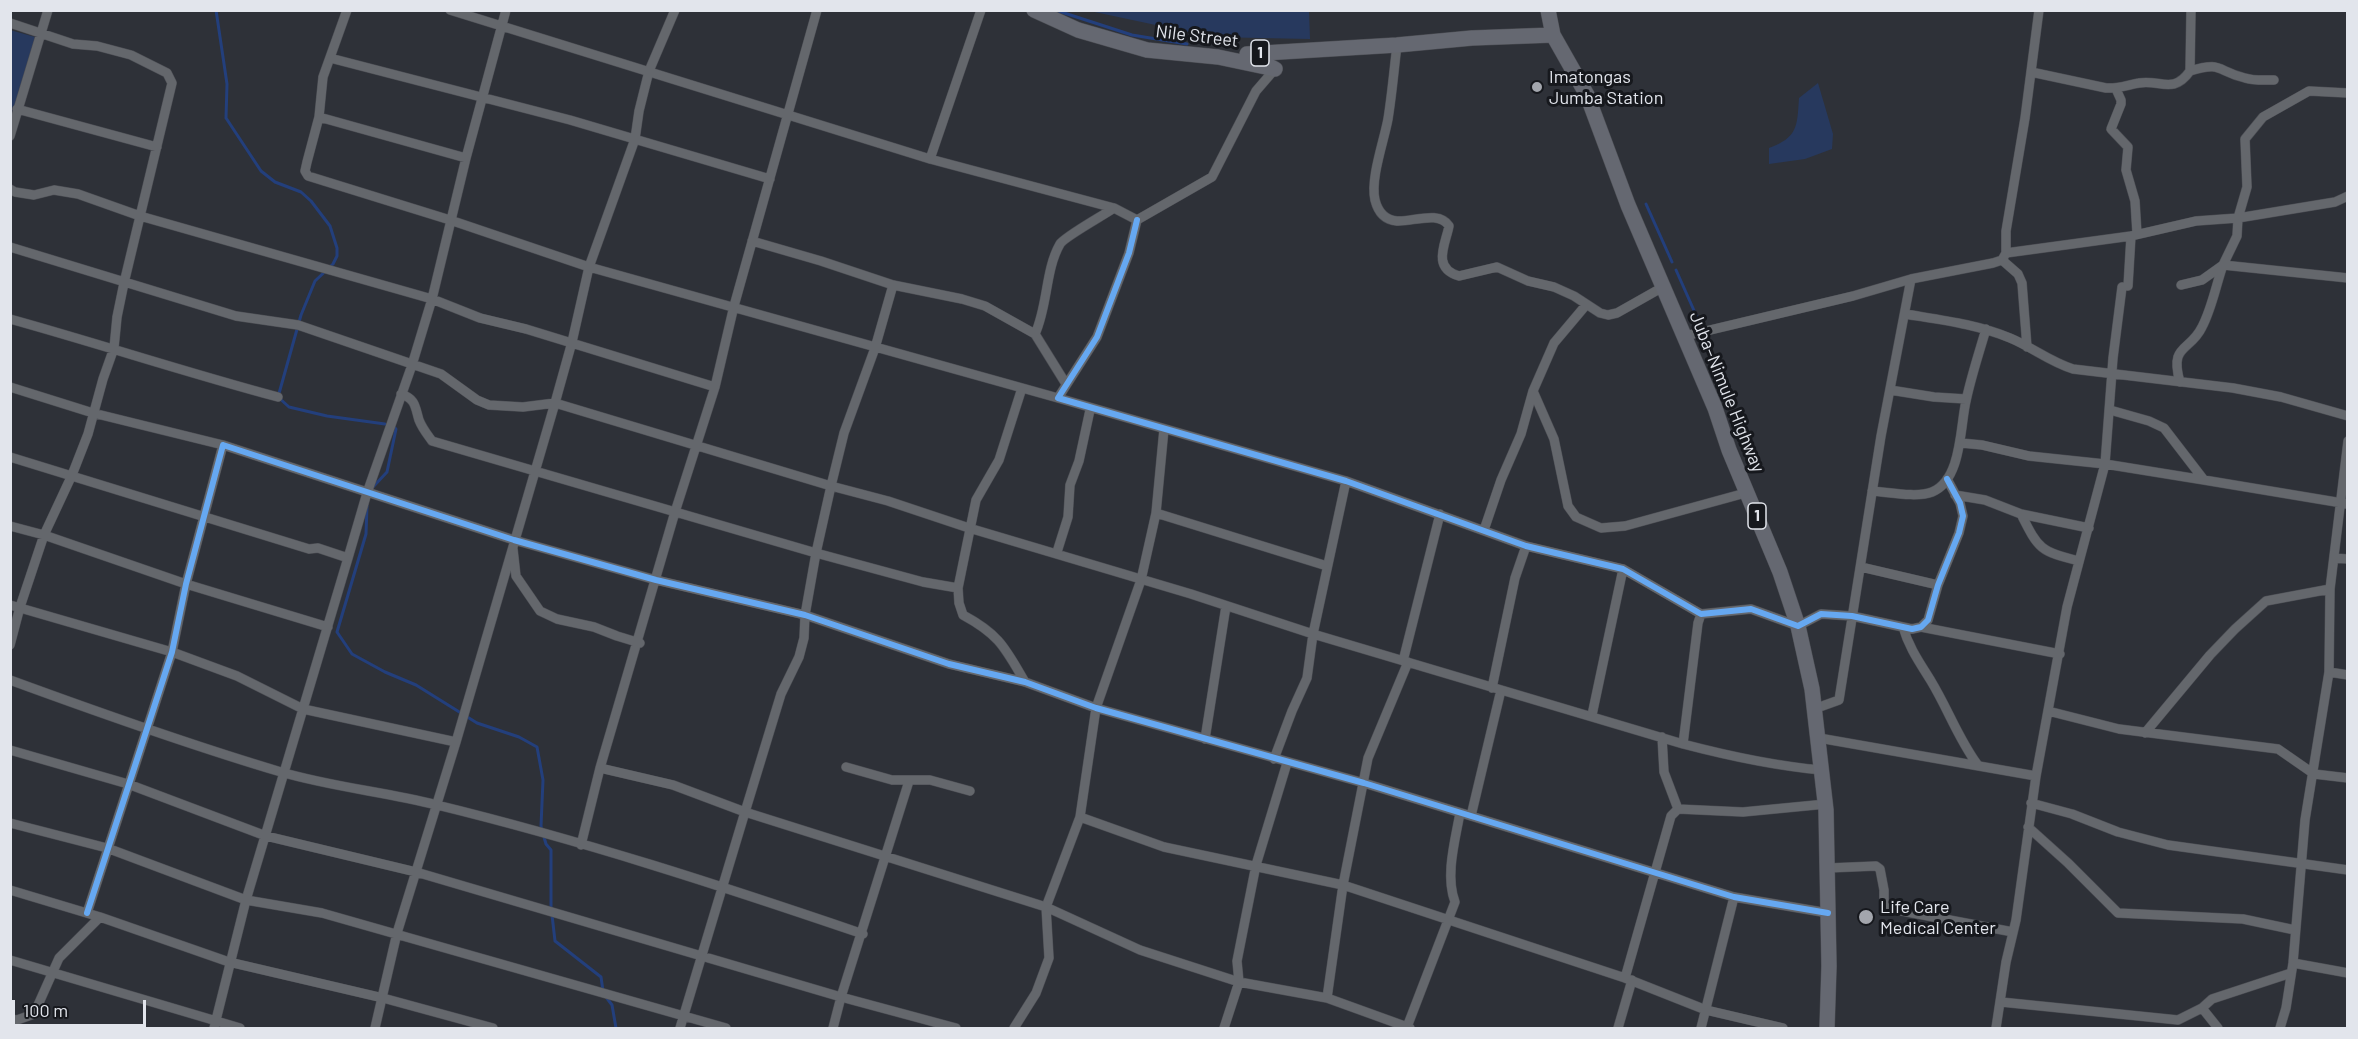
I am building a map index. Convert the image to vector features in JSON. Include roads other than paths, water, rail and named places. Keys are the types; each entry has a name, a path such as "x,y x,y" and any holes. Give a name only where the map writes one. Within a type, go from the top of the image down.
{"main road":[{"name":"Nile Street","path":"1034,10 1078,30 1147,50 1218,57 1275,69"},
{"name":"Juba–Nimule Highway","path":"1548,10 1553,35 1587,95 1604,147 1715,408 1729,450 1780,572 1798,626 1807,661 1826,804 1827,1029"},
{"name":"Nile Street","path":"1275,69 1247,54 1472,38 1553,35"}],"street":[{"path":"10,136 14,112 48,10"},
{"path":"347,10 323,77 319,117 305,171 308,176 450,220 589,267 734,306 1346,481 1526,546 1623,570 1701,614 1751,609 1798,626 1821,614 1852,616 2060,654"},
{"path":"450,10 930,159 1114,208 1137,220"},
{"path":"215,1025 246,900 367,493 412,365 432,299 450,220 506,10"},
{"path":"375,1029 397,933 456,742 555,403 589,267 635,139 649,71 675,10"},
{"path":"580,845 600,768 639,643 675,512 715,387 734,306 817,10"},
{"path":"930,159 981,10"},
{"path":"2027,347 2022,283 2004,256 2039,10"},
{"path":"2031,72 2116,89 2141,82 2167,86 2184,79 2190,71 2191,10"},
{"path":"10,23 73,44 97,46 130,55 167,73 172,83 124,283 114,348 88,434 72,476 44,535 15,606 10,645"},
{"path":"1397,45 1388,116 1375,182 1375,199 1381,214 1397,221 1436,218 1446,222 1449,226 1442,249 1448,270 1453,274 1459,276 1497,267 1528,280 1554,287 1608,315 1617,313 1663,286"},
{"path":"330,58 483,97 770,179"},
{"path":"2190,71 2214,66 2245,78 2274,80"},
{"path":"1058,398 1097,337 1129,253 1137,220 1212,177 1256,91 1275,69"},
{"path":"1996,1029 2013,932 2031,803 2067,607 2105,464 2112,372 2134,235 2135,201 2132,183 2126,170 2128,147 2111,129 2121,104 2116,89"},
{"path":"2180,382 2175,366 2180,352 2202,329 2223,265 2237,236 2238,218 2247,187 2245,139 2263,117 2309,92 2348,93"},
{"path":"14,112 157,147"},
{"path":"319,117 466,158"},
{"path":"10,189 33,195 54,190 78,194 140,216 432,299 480,318 572,342 715,387"},
{"path":"1685,336 1853,296 1911,279 1993,263 2004,256 2134,235 2196,221 2238,218 2335,202 2348,196"},
{"path":"1035,334 1042,319 1047,283 1060,243 1114,208"},
{"path":"752,242 821,261 892,285 985,306 1035,334 1066,384"},
{"path":"10,247 236,316 298,325 441,374 477,400 489,405 523,407 555,403 888,501 969,528 1057,552 1312,634 1592,715 1683,744 1735,758 1785,767 1822,770"},
{"path":"2181,285 2202,280 2223,265 2348,278"},
{"path":"1814,709 1839,700 1872,491 1911,279"},
{"path":"680,1029 781,694 800,657 816,553 844,433 875,348 892,285"},
{"path":"1484,530 1501,480 1521,434 1533,391 1554,343 1586,305"},
{"path":"1905,314 1986,329 2011,338 2058,364 2073,369 2234,388 2281,397 2348,416"},
{"path":"10,319 114,348 190,374 279,397"},
{"path":"1872,491 1924,494 1934,492 1947,479 1961,443 1966,399 1986,329"},
{"path":"10,387 93,413 224,445 513,543 805,615 949,664 1025,682 1096,708 1364,783 1734,897 1828,913"},
{"path":"1022,388 999,460 976,500 958,588 963,615 982,625 999,639 1025,682"},
{"path":"1890,390 1966,399"},
{"path":"1533,391 1554,439 1568,506 1576,517 1601,528 1625,526 1749,492"},
{"path":"401,394 410,397 416,405 419,421 432,441 816,553 923,582 958,588"},
{"path":"1057,552 1068,517 1070,485 1079,461 1090,410"},
{"path":"2110,410 2149,421 2164,428 2204,480"},
{"path":"1014,1029 1036,993 1049,958 1046,907 1080,817 1096,708 1141,580 1156,513 1164,429"},
{"path":"2280,1029 2286,1008 2292,968 2300,863 2329,672 2330,589 2344,504 2348,441"},
{"path":"1961,443 1982,445 2029,456 2105,464 2344,504"},
{"path":"87,914 172,652 186,584 206,518 224,445"},
{"path":"10,457 309,549 318,548 348,558"},
{"path":"1922,627 1928,620 1963,516 1960,503 1947,479"},
{"path":"1274,759 1307,678 1312,634 1346,481"},
{"path":"1955,495 1985,500 2020,514 2089,528"},
{"path":"1156,513 1327,566"},
{"path":"1327,998 1343,885 1368,758 1405,661 1440,514"},
{"path":"2020,514 2034,542 2043,549 2079,561"},
{"path":"10,526 44,535 186,584 328,627"},
{"path":"513,543 516,576 540,611 556,619 594,627 639,643"},
{"path":"1471,816 1515,578 1526,546"},
{"path":"2334,558 2348,560"},
{"path":"1861,567 1938,585"},
{"path":"1592,715 1623,570"},
{"path":"2145,733 2210,655 2266,602 2330,589"},
{"path":"15,606 172,652 237,676 303,709 456,742"},
{"path":"1205,739 1226,606"},
{"path":"1683,744 1696,632 1701,614"},
{"path":"1903,627 1906,640 1932,682 1965,748 1977,764"},
{"path":"2329,672 2348,675"},
{"path":"10,680 146,729 284,773 436,805 580,845 723,886 862,934"},
{"path":"2048,711 2119,729 2278,749 2314,774 2348,778"},
{"path":"1662,737 1664,772 1678,809"},
{"path":"1819,738 2036,776"},
{"path":"10,750 128,784 266,836 416,872 956,1029"},
{"path":"1224,1029 1239,982 1237,962 1256,865 1287,763"},
{"path":"600,768 674,785 745,812 1046,907 1140,950 1239,982 1327,998 1409,1028 1425,978 1450,920 1455,902 1452,894 1452,866 1460,813"},
{"path":"846,768 892,780 930,780 970,791"},
{"path":"833,1029 909,781"},
{"path":"2031,803 2072,814 2118,832 2168,845 2348,870"},
{"path":"1618,1029 1671,816 1678,809 1743,812 1826,804"},
{"path":"1080,817 1164,847 1343,885 1629,979 1706,1010 1783,1029"},
{"path":"10,823 107,848 246,900 322,913 397,933 726,1029"},
{"path":"2028,827 2068,862 2118,913 2243,919 2295,930"},
{"path":"1828,868 1875,866 1880,869 1886,908 2013,932"},
{"path":"10,890 100,917 229,962 383,998 493,1029"},
{"path":"1701,1029 1734,897"},
{"path":"10,1019 17,1020 34,1014 59,958 100,917"},
{"path":"10,960 215,1025 240,1029"},
{"path":"2001,1002 2178,1020 2202,1008 2212,999 2292,968 2348,973"},
{"path":"2202,1008 2218,1029"}],"waterway":[{"path":"216,10 227,84 226,118 261,171 275,182 301,192 311,201 330,226 337,248 337,256 333,264 315,281 301,315 278,397 289,407 327,416 385,424"},
{"path":"1055,10 1132,35 1187,44"},
{"path":"1646,204 1672,262"},
{"path":"1676,270 1700,324"},
{"path":"373,487 387,472 396,429 394,427"},
{"path":"367,506 366,534 337,632 352,654 385,672 416,685 477,723 519,737 537,747 543,780 542,830"},
{"path":"544,837 551,850 551,909"},
{"path":"552,915 555,941 601,977 603,991"},
{"path":"606,997 612,1005 616,1028"}],"place":[{"name":"Imatongas Jumba Station","path":"1537,87"},
{"name":"Life Care Medical Center","path":"1866,917"}]}
